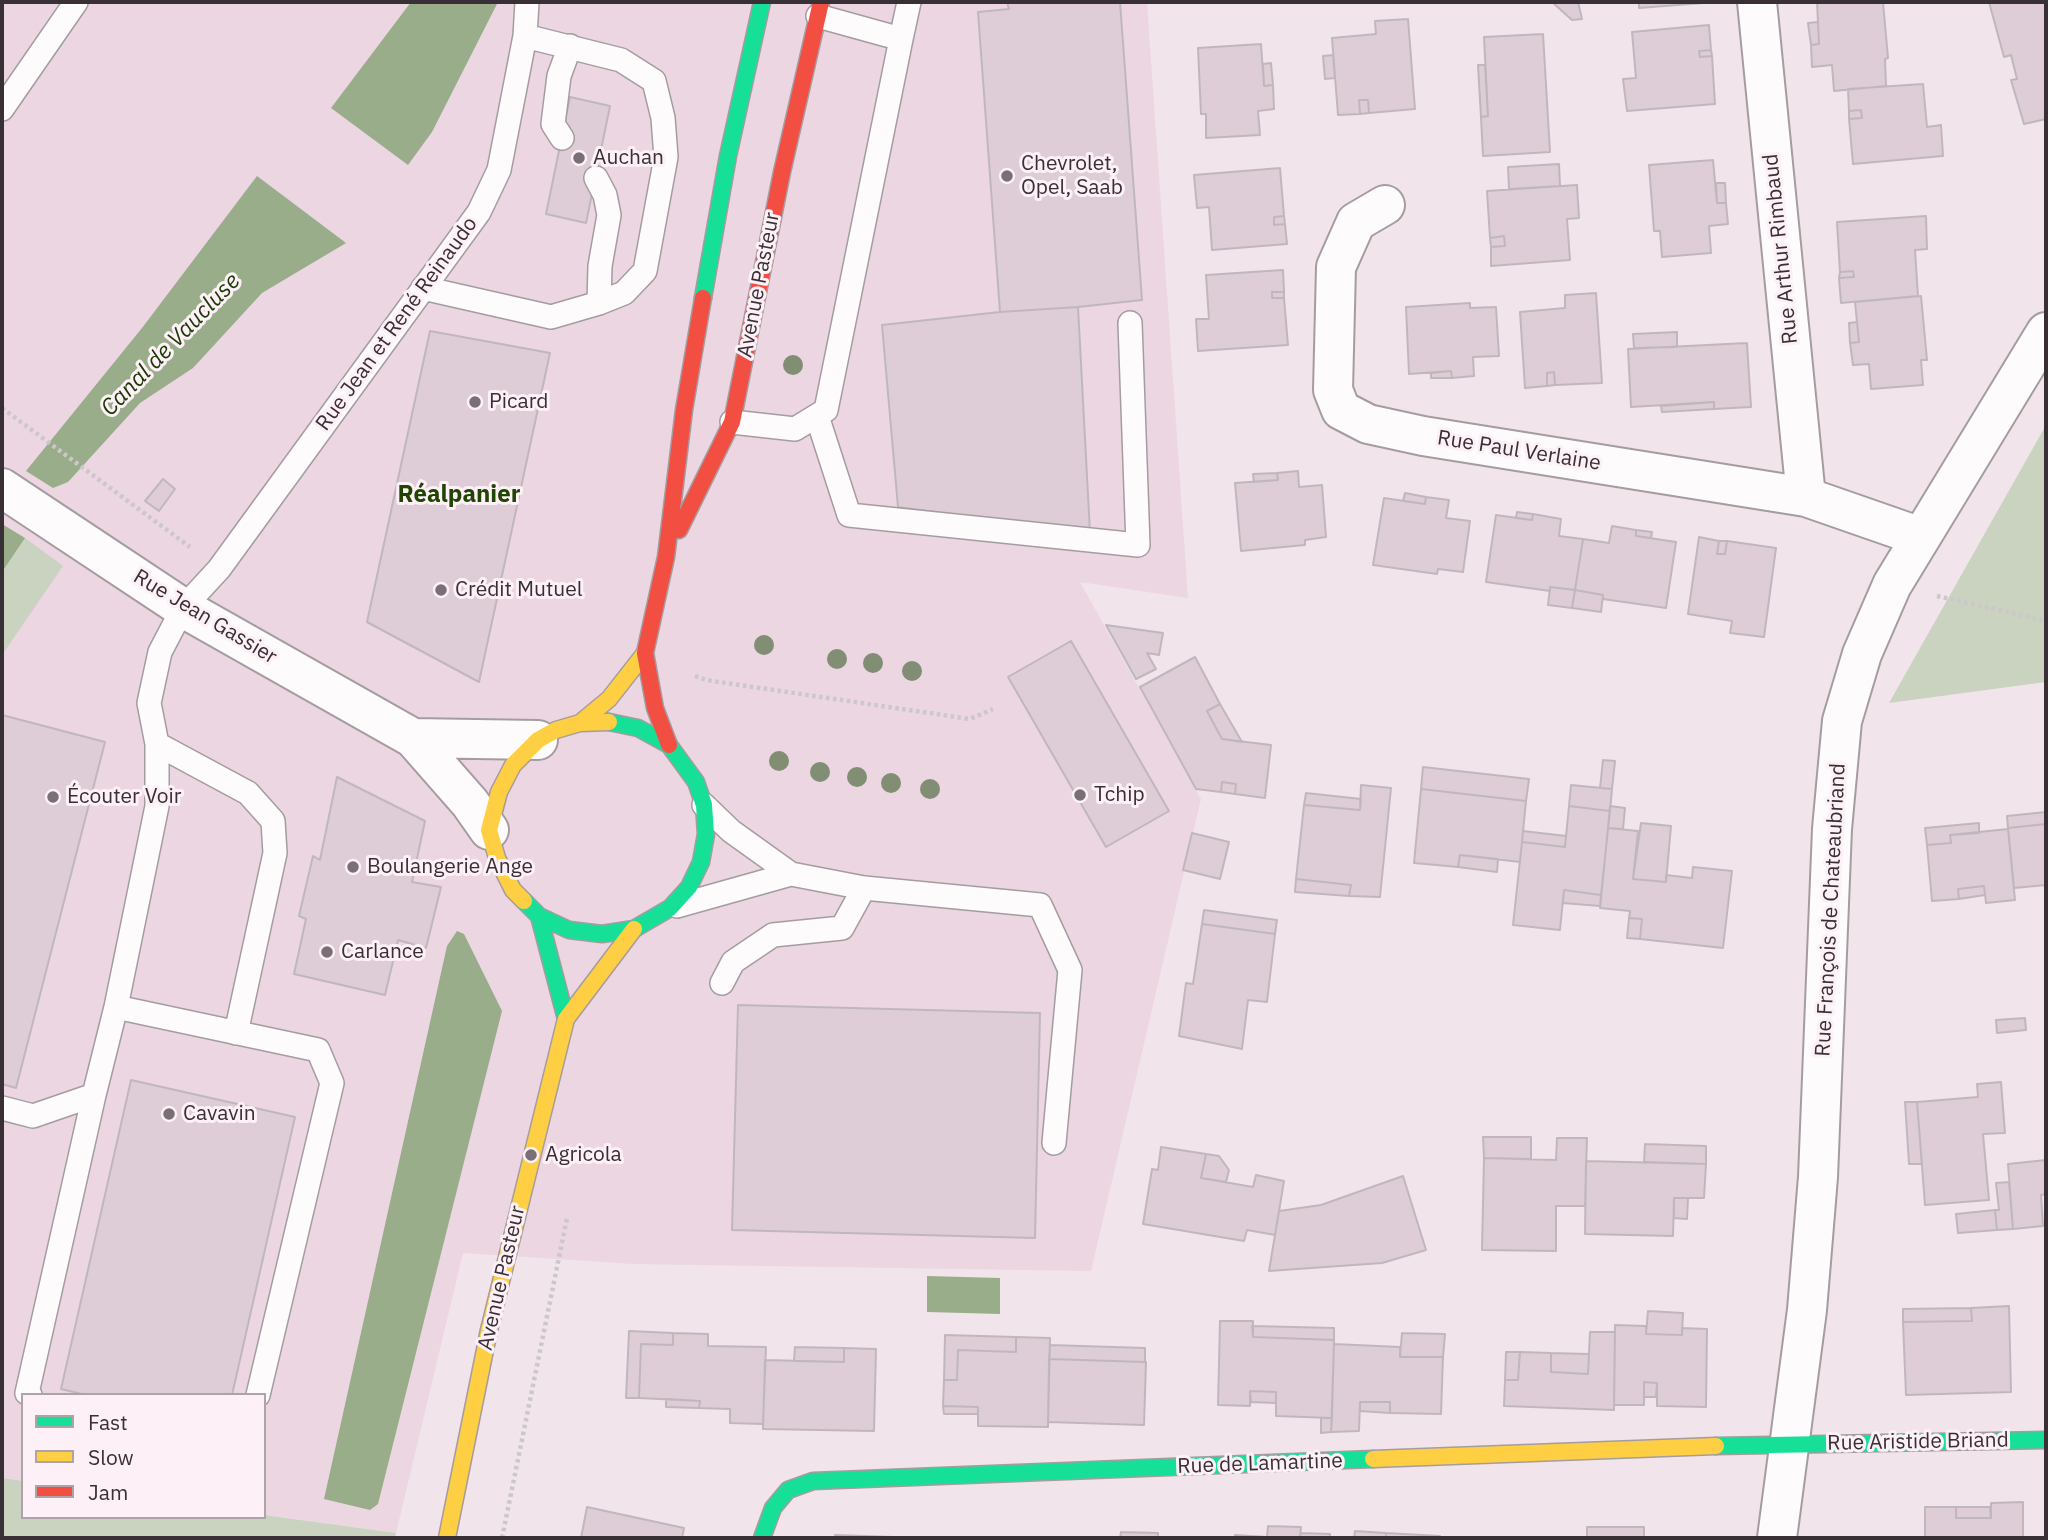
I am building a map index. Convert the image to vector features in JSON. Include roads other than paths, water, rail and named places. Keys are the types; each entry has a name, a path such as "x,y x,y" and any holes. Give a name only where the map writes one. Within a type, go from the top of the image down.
{"main road":[{"name":"Avenue Pasteur","path":"669,745 655,708 645,653 666,557 686,397 728,156 762,2"},
{"name":"Avenue Pasteur","path":"666,557 732,422 782,172 820,9"},
{"name":"Avenue Pasteur","path":"580,723 609,699 645,653"},
{"path":"609,722 638,728 669,745 696,782 704,805 706,834 701,862 689,887 670,908 634,929 602,934 569,930 539,916 513,890 497,858 489,830 499,792 513,765 538,740 556,730 580,723 609,722"},
{"name":"Avenue Pasteur","path":"539,916 566,1019"},
{"name":"Avenue Pasteur","path":"447,1538 489,1330 566,1019 634,929"},
{"name":"Rue Aristide Briand","path":"1790,1443 2046,1440"},
{"name":"Rue de Lamartine","path":"762,1538 773,1508 788,1490 813,1481 1790,1443"}],"street":[{"name":"Rue Arthur Rimbaud","path":"1757,2 1806,497"},
{"name":"Rue Paul Verlaine","path":"1385,205 1356,222 1336,267 1333,390 1341,410 1368,424 1423,436 1806,497 1920,537"},
{"name":"Rue François de Chateaubriand","path":"1777,1538 1807,1310 1818,1177 1832,830 1842,721 1862,654 1892,585 2046,332"},
{"name":"Rue Jean Gassier","path":"2,488 183,608 413,738 470,803 489,830"},
{"name":"Rue Jean Gassier","path":"413,738 538,740"}],"lane":[{"path":"2,110 76,2"},
{"name":"Rue Jean et René Reinaudo","path":"28,1393 94,1095 117,1007 157,806 157,744 149,703 160,652 183,608 219,569 479,212 499,170 525,36 527,2"},
{"path":"732,422 794,429 826,410 909,2"},
{"path":"820,9 901,39"},
{"path":"423,288 551,317 624,293 645,271 666,157 663,118 654,81 621,60 525,36"},
{"path":"562,138 554,124 559,76 570,47"},
{"path":"596,178 605,195 609,215 600,266 599,303"},
{"path":"817,416 849,515 1138,545 1130,324"},
{"path":"157,744 248,793 273,821 275,853 236,1033"},
{"path":"704,805 731,831 791,874 864,888 1040,905 1070,970 1054,1143"},
{"path":"670,908 791,874"},
{"path":"722,983 733,962 774,935 842,928 864,888"},
{"path":"117,1007 318,1050 332,1083 258,1393"},
{"path":"2,1108 33,1116 94,1095"}],"water":[{"path":"411,2 498,2 432,132 408,165 331,108"},
{"name":"Canal de Vaucluse","path":"257,176 346,243 262,293 193,368 140,403 68,482 53,488 26,471 142,328"},
{"path":"2,524 25,538 2,572"},
{"path":"457,931 464,934 502,1011 378,1504 370,1510 324,1499 447,946"},
{"path":"927,1276 1000,1278 1000,1314 927,1312"}],"place":[{"name":"Auchan","path":"579,158"},
{"name":"Chevrolet, Opel, Saab","path":"1007,176"},
{"name":"Picard","path":"475,402"},
{"name":"Crédit Mutuel","path":"441,590"},
{"name":"Tchip","path":"1080,795"},
{"name":"Écouter Voir","path":"53,797"},
{"name":"Boulangerie Ange","path":"353,867"},
{"name":"Carlance","path":"327,952"},
{"name":"Cavavin","path":"169,1114"},
{"name":"Agricola","path":"531,1155"}],"district":[{"name":"Réalpanier","path":"459,495"}]}
